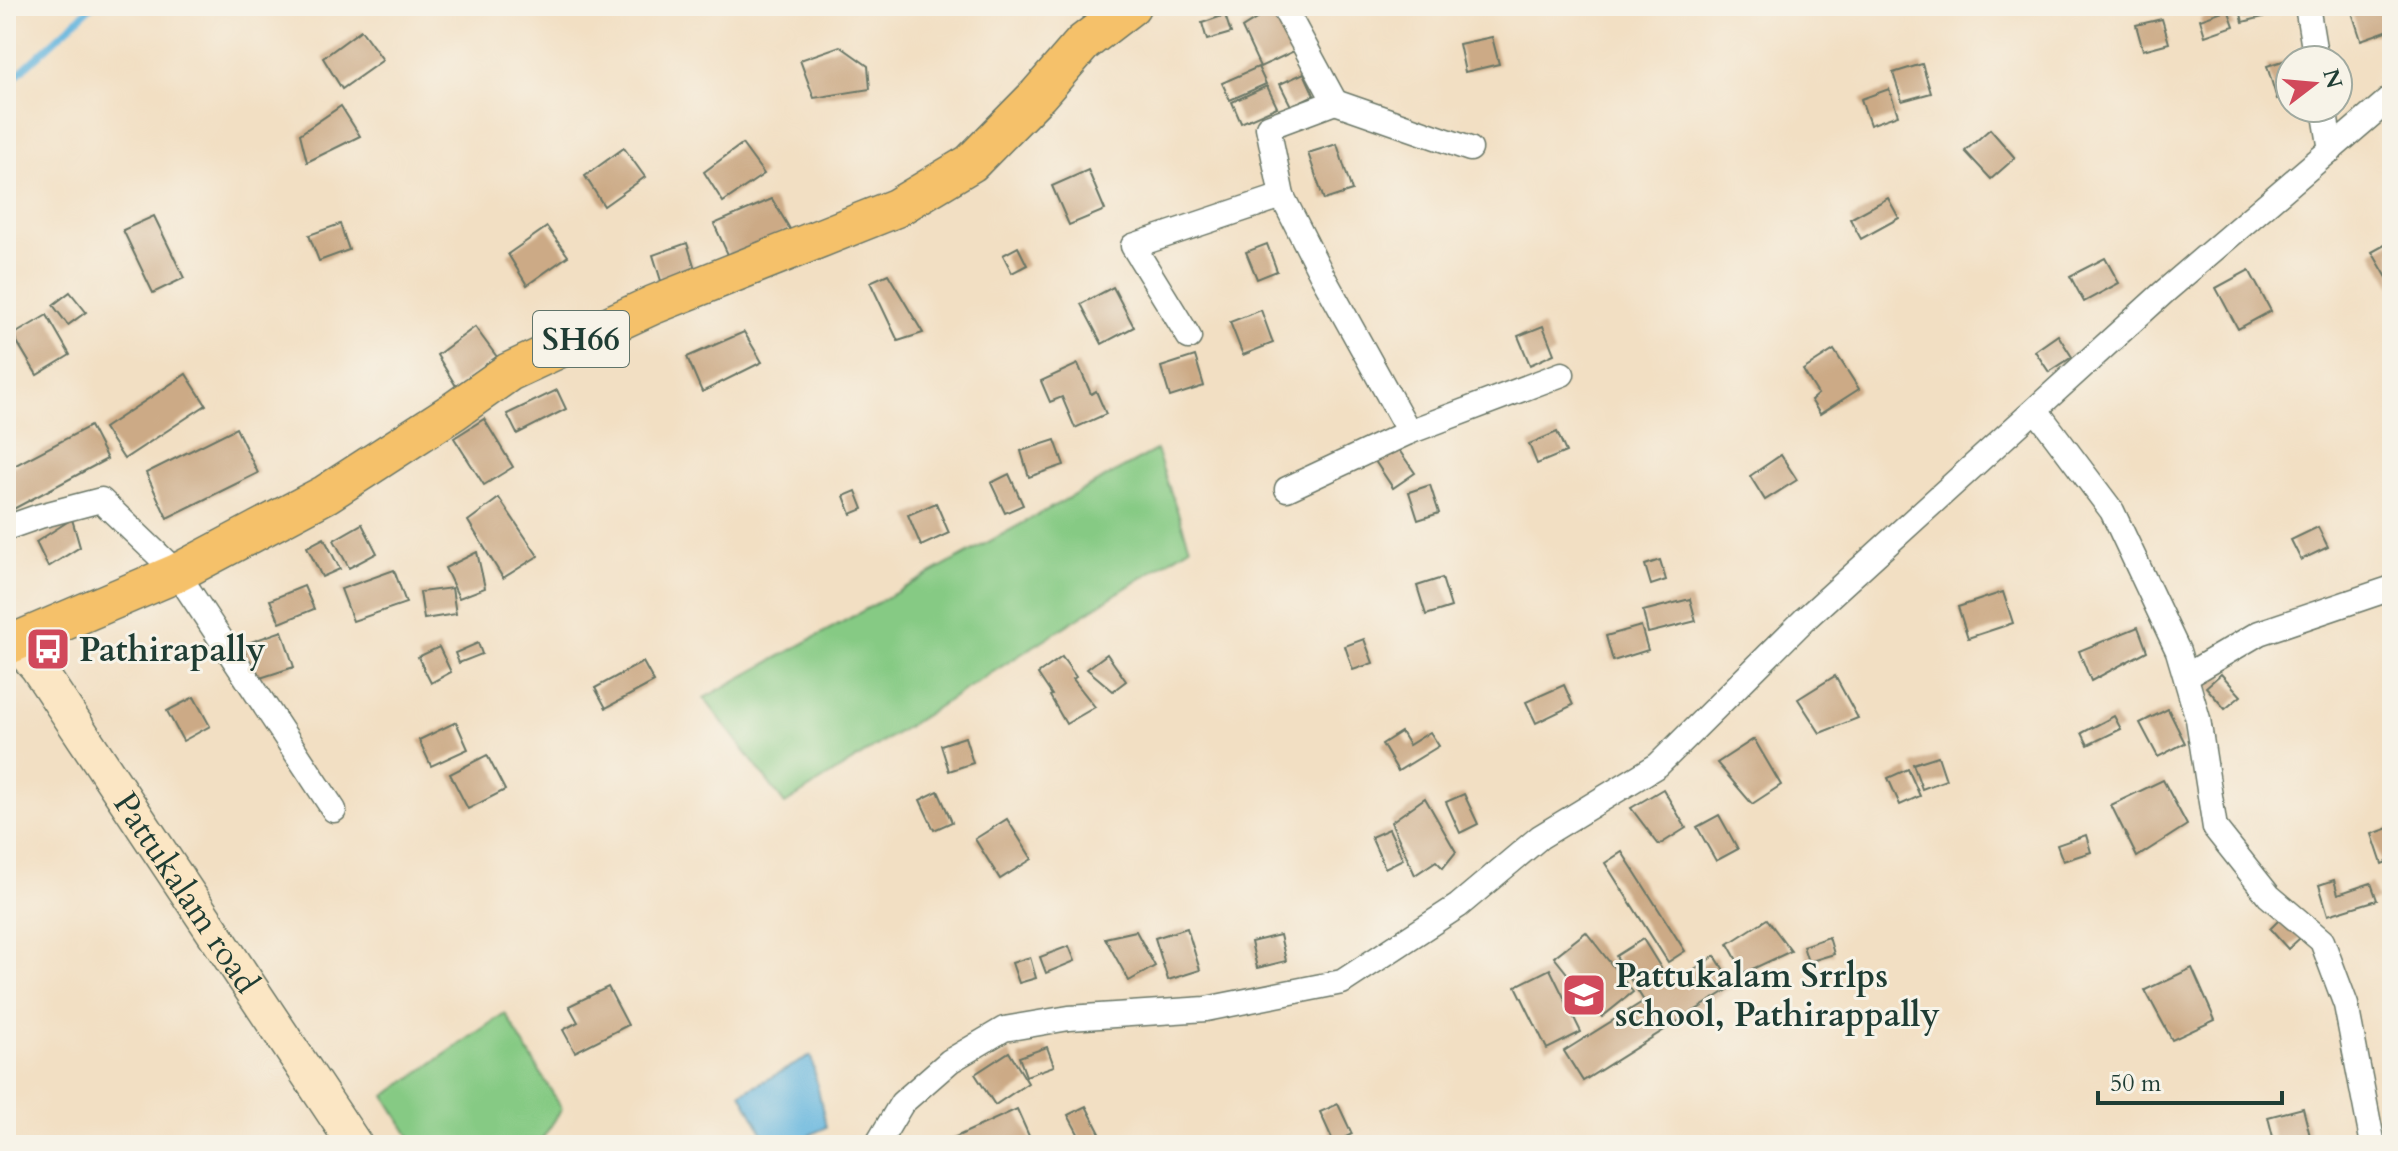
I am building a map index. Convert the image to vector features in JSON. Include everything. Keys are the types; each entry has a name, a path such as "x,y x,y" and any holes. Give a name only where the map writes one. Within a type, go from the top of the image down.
{"main road":[{"name":"SH66","path":"9,638 177,573 326,494 509,372 653,305 896,208 971,163 1038,95 1083,43 1131,6"},
{"name":"Pattukalam road","path":"9,638 37,667 355,1145"}],"street":[{"path":"1283,6 1335,102"},
{"path":"2307,6 2313,44"},
{"path":"877,1145 902,1103 950,1061 1004,1029 1069,1018 1206,1009 1342,982 1458,906 1540,837 1658,765 1805,619 2163,293 2392,97"},
{"path":"1409,432 1282,196 1268,127 1335,102 1470,149"},
{"path":"2327,124 2331,150"},
{"path":"1189,337 1133,246 1282,196"},
{"path":"1287,489 1409,432 1562,374"},
{"path":"2036,410 2112,511 2178,651 2198,719 2215,828 2269,896 2322,941 2346,1005 2373,1145"},
{"path":"6,528 101,500 177,573 334,810"},
{"path":"2186,676 2259,633 2392,588"}],"green space":[{"path":"1156,450 1190,547 785,804 704,698"},
{"path":"505,1013 562,1109 538,1145 415,1145 385,1096"}],"water":[{"path":"811,1056 826,1127 791,1145 769,1145 741,1093"}],"building":[{"path":"2239,6 2261,6 2263,17 2243,22"},
{"path":"2350,6 2386,6 2392,29 2361,40"},
{"path":"1274,8 1294,51 1260,67 1242,28"},
{"path":"2228,9 2234,26 2205,36 2200,19"},
{"path":"1225,15 1231,33 1207,40 1202,23"},
{"path":"2162,19 2169,43 2143,50 2136,25"},
{"path":"361,30 383,60 342,89 323,58"},
{"path":"1492,37 1499,64 1465,72 1459,44"},
{"path":"840,46 868,66 870,89 814,98 800,60"},
{"path":"1922,64 1931,93 1902,101 1893,73"},
{"path":"2274,64 2274,89 2267,66"},
{"path":"1258,67 1266,84 1230,100 1222,83"},
{"path":"1304,73 1314,95 1291,106 1280,84"},
{"path":"1267,86 1277,107 1241,123 1232,102"},
{"path":"1889,89 1898,115 1870,125 1861,99"},
{"path":"341,106 360,136 307,162 300,134"},
{"path":"1990,129 2015,158 1991,179 1965,151"},
{"path":"742,144 764,174 723,202 704,172"},
{"path":"1337,144 1352,191 1324,200 1308,153"},
{"path":"624,148 645,177 604,206 585,176"},
{"path":"1088,170 1105,210 1069,225 1052,186"},
{"path":"1888,198 1899,218 1861,239 1850,219"},
{"path":"772,199 790,229 730,259 714,224"},
{"path":"154,216 184,278 153,293 123,230"},
{"path":"340,224 349,250 319,261 309,235"},
{"path":"547,227 568,256 527,285 508,254"},
{"path":"2392,241 2392,286 2372,252"},
{"path":"687,243 696,272 662,284 653,255"},
{"path":"1267,244 1277,271 1257,279 1246,252"},
{"path":"1018,247 1027,265 1012,273 1003,255"},
{"path":"2105,258 2119,283 2084,302 2070,276"},
{"path":"2249,270 2271,311 2238,329 2216,288"},
{"path":"888,274 923,333 898,341 870,282"},
{"path":"1113,287 1134,327 1102,344 1081,304"},
{"path":"70,292 86,312 68,325 53,305"},
{"path":"1261,310 1273,343 1243,355 1230,322"},
{"path":"47,315 70,355 37,375 13,335"},
{"path":"1543,326 1554,354 1530,365 1518,336"},
{"path":"475,327 497,357 456,386 437,355"},
{"path":"744,332 762,362 702,392 687,357"},
{"path":"2058,335 2072,357 2049,372 2035,351"},
{"path":"1834,350 1859,389 1820,414 1811,400 1818,394 1803,370"},
{"path":"1195,356 1204,386 1170,397 1161,367"},
{"path":"1078,364 1091,394 1096,391 1106,414 1075,428 1062,397 1050,402 1041,381"},
{"path":"186,374 206,405 124,459 104,428"},
{"path":"557,390 566,409 517,434 507,414"},
{"path":"484,419 513,467 484,485 454,438"},
{"path":"90,426 107,459 6,513 6,470"},
{"path":"236,428 258,473 167,518 146,473"},
{"path":"1557,432 1566,452 1537,464 1529,444"},
{"path":"1055,440 1064,465 1029,477 1021,451"},
{"path":"1394,443 1415,473 1393,488 1373,458"},
{"path":"1781,455 1797,480 1765,500 1750,476"},
{"path":"1009,474 1023,505 1005,513 991,483"},
{"path":"1430,485 1439,513 1418,520 1409,492"},
{"path":"856,491 863,509 851,514 844,496"},
{"path":"499,498 538,556 503,578 468,521"},
{"path":"936,503 949,533 921,546 908,515"},
{"path":"72,519 80,547 48,567 36,542"},
{"path":"362,524 377,553 349,568 334,540"},
{"path":"2318,527 2328,547 2301,560 2291,540"},
{"path":"324,538 340,569 322,577 307,547"},
{"path":"477,552 485,588 459,598 445,568"},
{"path":"1660,560 1666,580 1651,585 1645,565"},
{"path":"394,570 406,603 353,621 341,589"},
{"path":"1442,578 1451,607 1426,615 1417,586"},
{"path":"304,586 314,609 280,623 270,600"},
{"path":"452,588 456,614 424,619 420,592"},
{"path":"2003,592 2013,623 1968,638 1958,607"},
{"path":"1690,599 1696,621 1648,633 1643,611"},
{"path":"1641,626 1648,650 1613,661 1606,636"},
{"path":"2138,627 2147,651 2091,681 2079,651"},
{"path":"282,631 294,667 254,680 242,645"},
{"path":"1364,639 1373,663 1353,670 1345,646"},
{"path":"478,643 482,654 459,663 455,653"},
{"path":"439,647 451,672 431,683 418,657"},
{"path":"1107,654 1126,681 1113,691 1087,669"},
{"path":"1062,657 1076,677 1073,679 1095,707 1066,724 1038,674"},
{"path":"643,662 654,682 606,708 595,688"},
{"path":"2221,674 2241,696 2225,709 2206,687"},
{"path":"1835,676 1858,718 1820,733 1798,699"},
{"path":"1564,685 1573,705 1536,723 1526,702"},
{"path":"194,697 210,726 183,741 167,711"},
{"path":"2168,709 2185,743 2158,757 2140,723"},
{"path":"2114,716 2121,729 2088,745 2082,733"},
{"path":"456,722 468,749 431,766 419,740"},
{"path":"1401,732 1409,745 1430,732 1439,746 1398,771 1382,744"},
{"path":"965,737 973,763 949,771 941,745"},
{"path":"1754,739 1781,785 1752,804 1717,763"},
{"path":"487,755 505,790 468,809 450,774"},
{"path":"1938,756 1946,780 1922,789 1913,764"},
{"path":"1908,769 1920,796 1900,805 1888,778"},
{"path":"2163,780 2187,825 2137,857 2111,805"},
{"path":"1663,789 1686,828 1659,845 1631,808"},
{"path":"938,791 952,822 934,830 920,800"},
{"path":"1464,794 1478,824 1460,833 1446,802"},
{"path":"1425,798 1456,852 1443,868 1436,861 1415,875 1391,822"},
{"path":"1719,815 1738,849 1716,861 1697,827"},
{"path":"1007,819 1032,859 1000,879 975,839"},
{"path":"2392,827 2392,860 2382,864 2372,834"},
{"path":"1389,829 1403,859 1385,868 1371,837"},
{"path":"2086,835 2091,852 2063,861 2057,845"},
{"path":"1622,852 1685,951 1668,962 1605,863"},
{"path":"2334,880 2338,894 2371,883 2377,900 2328,915 2319,885"},
{"path":"2282,917 2300,938 2288,949 2270,929"},
{"path":"1767,919 1791,951 1744,973 1728,944"},
{"path":"1187,928 1200,970 1168,980 1155,938"},
{"path":"1136,931 1155,966 1129,981 1105,938"},
{"path":"1586,932 1633,992 1602,1017 1554,957"},
{"path":"1280,935 1286,961 1257,968 1251,942"},
{"path":"1829,937 1834,954 1808,962 1803,946"},
{"path":"1643,939 1671,984 1715,956 1734,986 1583,1081 1564,1051 1644,1001 1616,956"},
{"path":"1069,946 1075,961 1046,973 1040,957"},
{"path":"1030,957 1036,978 1019,983 1012,963"},
{"path":"2192,968 2215,1020 2172,1040 2145,990"},
{"path":"1550,969 1581,1032 1547,1049 1516,986"},
{"path":"608,987 628,1025 575,1052 563,1030 578,1022 569,1006"},
{"path":"1047,1047 1054,1066 1026,1076 1019,1057"},
{"path":"1009,1052 1028,1083 995,1105 975,1074"},
{"path":"1338,1104 1352,1134 1334,1143 1320,1112"},
{"path":"1086,1106 1106,1145 1084,1145 1068,1115"},
{"path":"2303,1108 2311,1140 2275,1145 2268,1117"},
{"path":"1017,1109 1033,1145 938,1145"}],"waterway":[{"path":"6,85 92,6"}],"place":[{"name":"Pathirapally","path":"48,649"},
{"name":"Pattukalam Srrlps school, Pathirappally","path":"1584,995"}]}
